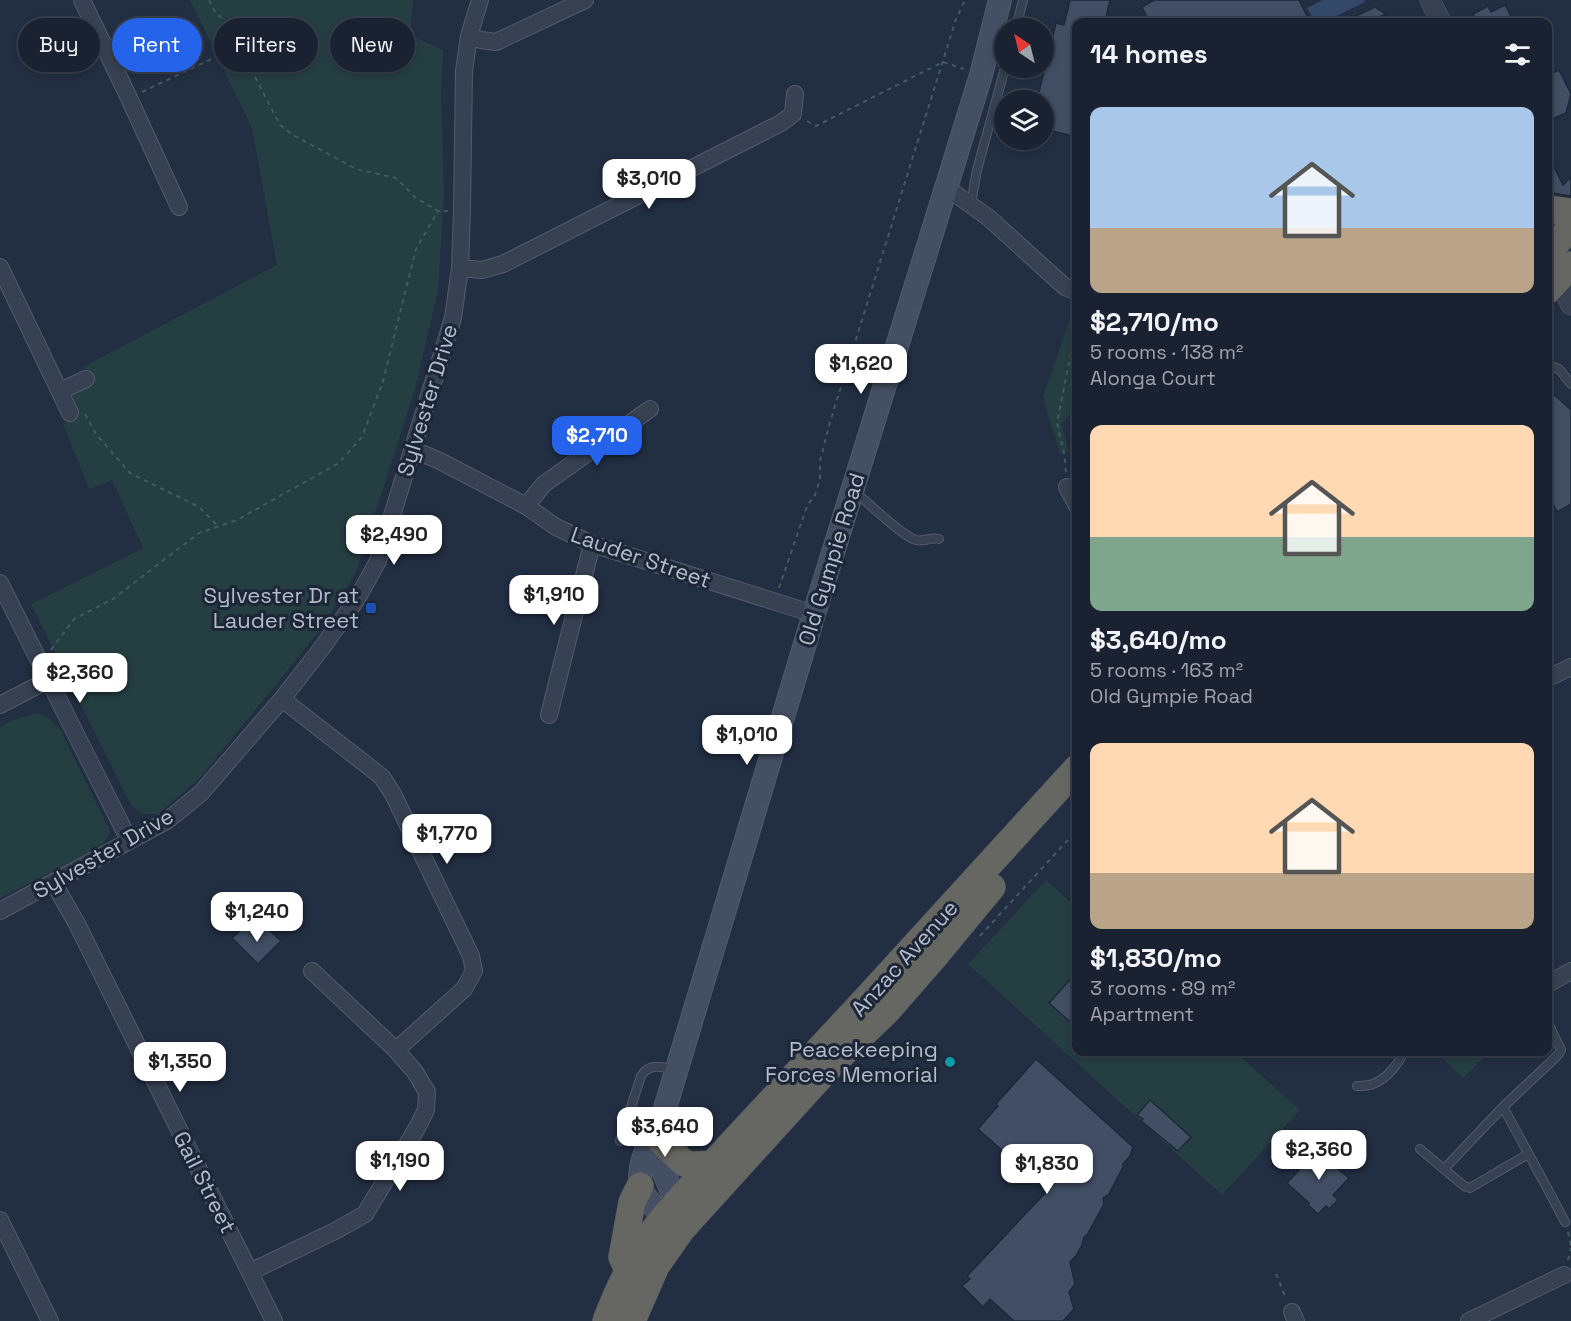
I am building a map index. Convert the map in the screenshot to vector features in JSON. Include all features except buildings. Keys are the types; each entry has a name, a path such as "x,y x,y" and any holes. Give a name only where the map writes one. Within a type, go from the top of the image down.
{"highway":[{"path":"1552,210 1571,212"},
{"name":"Anzac Avenue","path":"606,1321 628,1270 654,1229 679,1216 887,1011 927,948 1072,774"},
{"name":"Anzac Avenue","path":"632,1321 679,1216 712,1164 867,998 983,897 1072,799"},
{"path":"662,1130 684,1163 692,1166 712,1164"},
{"path":"628,1270 622,1257 632,1202 640,1186"}],"main road":[{"name":"Old Gympie Road","path":"679,1216 670,1187 660,1166 659,1154 662,1130 676,1070 814,614 947,188 981,75 1000,0"},
{"name":"Old Gympie Road","path":"640,1186 641,1164 652,1130 662,1130"},
{"path":"640,1186 648,1202 679,1216"}],"street":[{"path":"82,0 179,207"},
{"name":"Sylvester Drive","path":"0,911 168,820 201,793 282,699 357,599 378,561 453,318 460,268 464,71 470,36 480,0"},
{"path":"470,36 496,42 585,0"},
{"path":"1430,0 1439,18"},
{"path":"460,268 482,270 503,264 781,123 793,114 795,94"},
{"path":"947,188 1001,228 1065,287 1072,290"},
{"path":"0,267 73,385 70,413"},
{"path":"526,507 544,484 650,409"},
{"name":"Lauder Street","path":"412,449 440,461 526,507 555,527 592,544 814,614"},
{"path":"1067,487 1072,496"},
{"path":"549,715 592,544"},
{"path":"0,582 129,840"},
{"path":"1552,676 1571,667"},
{"path":"0,705 48,680"},
{"path":"282,699 382,777 393,794 471,956 474,971 464,989 396,1050"},
{"name":"Gail Street","path":"53,882 76,922 274,1321"},
{"path":"250,1272 365,1214 426,1110 427,1092 415,1072 396,1050 312,971"},
{"path":"1552,982 1571,971"},
{"path":"0,1220 50,1321"},
{"path":"1469,1321 1563,1275"}],"lane":[{"path":"1018,18 1023,0"},
{"path":"971,204 977,170 1002,78"},
{"path":"1552,366 1559,369 1571,384"},
{"path":"853,490 906,536 918,541 939,539"},
{"path":"1444,1169 1503,1107 1558,1055 1561,1050 1552,1031"},
{"path":"1357,1086 1372,1085 1386,1076 1402,1056"},
{"path":"620,1141 640,1076 644,1070 656,1066 676,1070"},
{"path":"1503,1107 1566,1222"},
{"path":"1420,1149 1464,1186 1470,1188 1528,1154"}],"path":[{"path":"208,0 221,18"},
{"path":"774,602 807,506 815,495 820,479 820,461 830,422 956,20 965,0"},
{"path":"129,98 214,58"},
{"path":"793,114 816,126 943,62 981,75"},
{"path":"252,72 280,125 293,135 356,169 396,178 416,198 438,211 462,210"},
{"path":"40,664 74,620 113,599 200,533 237,520 339,463 362,436 383,381 416,249 438,211"},
{"path":"1552,313 1560,266"},
{"path":"1067,487 1064,453 1057,423 1072,347"},
{"path":"73,385 77,399 96,434 130,473 199,507 219,527"},
{"path":"774,584 781,583"},
{"path":"1566,1222 1571,1247"},
{"path":"1276,1274 1294,1317"}],"green space":[{"path":"190,0 413,0 411,18 330,18 330,72 415,72 415,37 443,50 441,93 444,197 438,291 414,393 355,574 321,629 199,779 158,814 142,814 131,805 31,604 143,548 112,480 89,489 63,424 80,416 74,402 73,392 86,371 83,367 277,265 252,128 225,72 318,72 318,18 214,18 214,50 202,25 202,18 199,18"},
{"path":"1070,319 1072,321 1072,412 1061,424 1069,451 1060,454 1043,397"},
{"path":"37,713 50,719 61,731 110,831 104,843 91,852 0,898 0,727 13,720"},
{"path":"1046,880 1072,903 1072,1056 1239,1056 1300,1110 1222,1195 968,964"},
{"path":"1441,1056 1485,1056 1463,1078"}],"water":[{"path":"1323,0 1364,0 1365,2 1332,18 1313,18 1307,8"}],"place":[{"name":"Sylvester Dr at Lauder Street","path":"371,608"},
{"name":"Peacekeeping Forces Memorial","path":"950,1062"}]}
